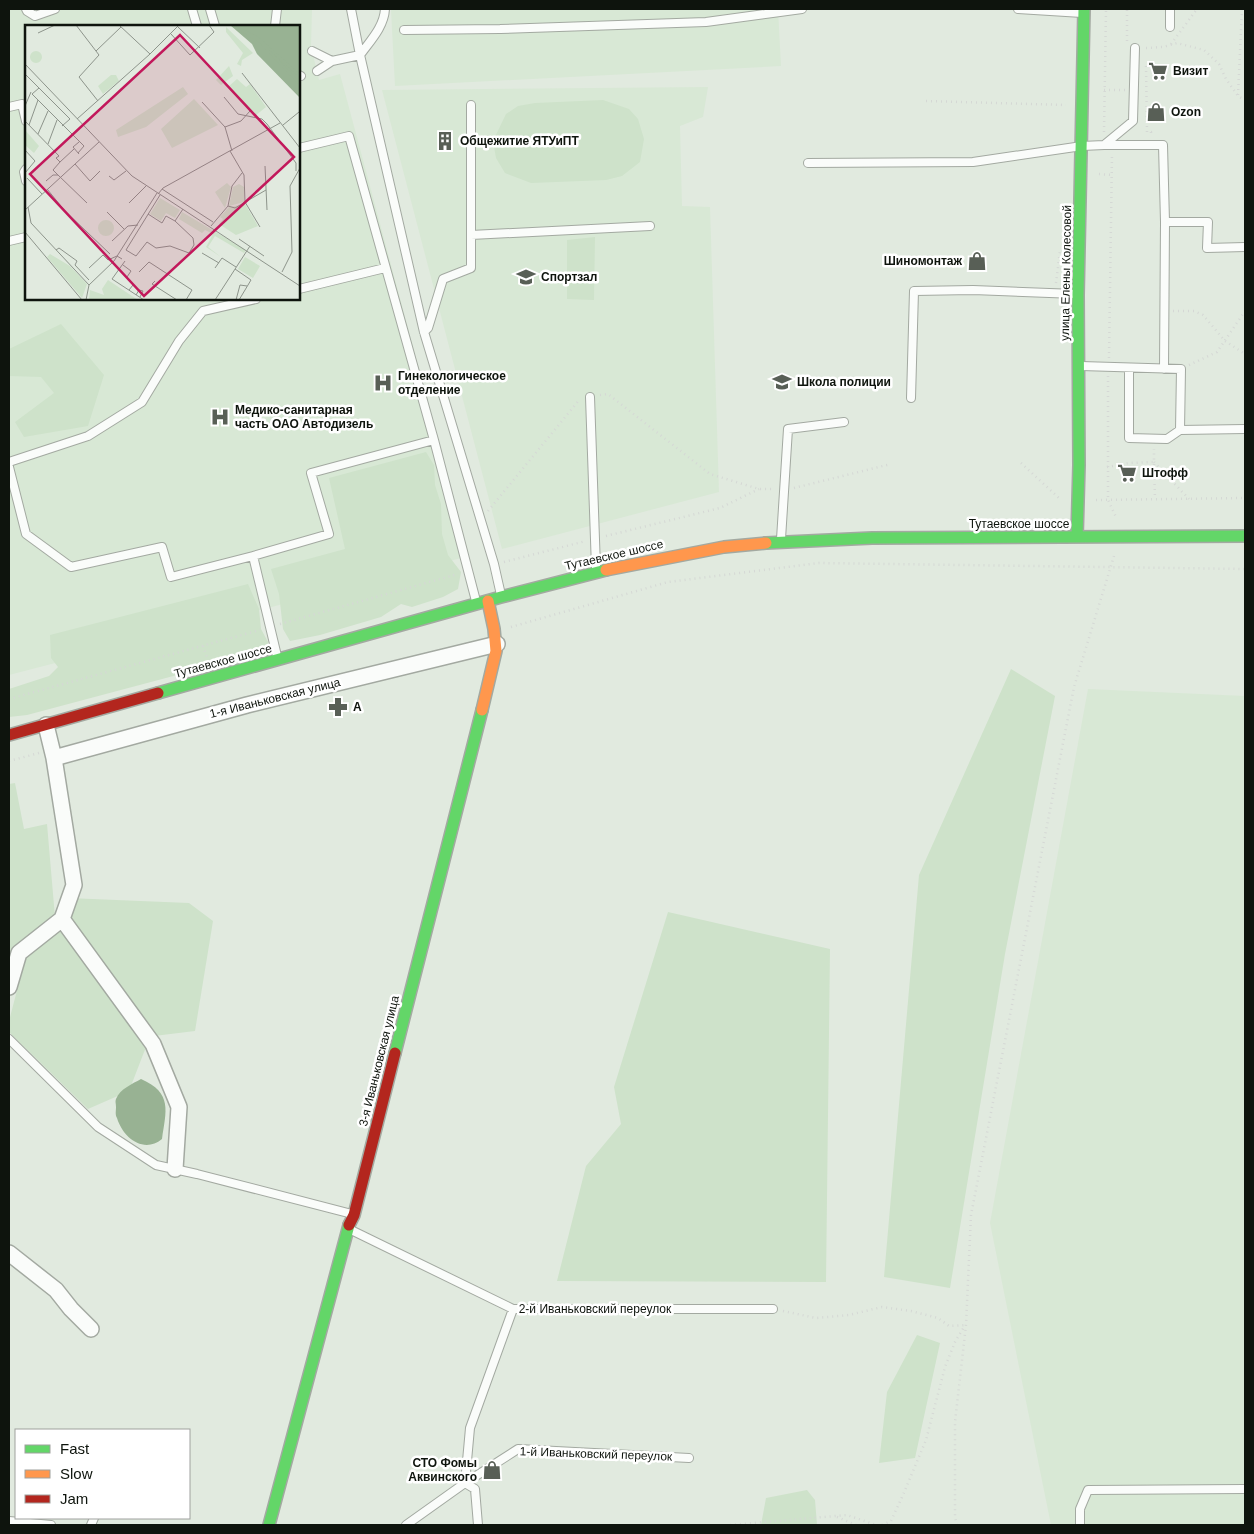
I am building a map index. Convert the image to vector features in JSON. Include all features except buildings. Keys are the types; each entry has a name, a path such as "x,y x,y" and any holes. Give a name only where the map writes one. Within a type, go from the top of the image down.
{"street":[{"name":"улица Елены Колесовой","path":"1077,537 1079,465 1078,294 1084,11"},
{"name":"Тутаевское шоссе","path":"9,735 596,572 724,547 781,541 872,538 1245,536"},
{"name":"3-я Иваньковская улица","path":"268,1525 347,1228 354,1215 495,658 497,644 483,602"},
{"name":"1-я Иваньковская улица","path":"53,754 497,644"},
{"path":"9,987 19,953 62,919 74,885 53,754 46,725"},
{"path":"62,919 153,1044 179,1107 175,1168"},
{"path":"9,1253 56,1290 71,1309 91,1329"}],"lane":[{"path":"26,9 27,12 35,16 55,9"},
{"path":"192,9 197,25"},
{"path":"210,9 215,25"},
{"path":"275,25 277,9"},
{"path":"351,9 424,332 494,564 501,597"},
{"path":"317,71 332,61 360,55 377,32 385,16 385,9"},
{"path":"404,30 500,29 706,22 802,9"},
{"path":"1018,9 1084,11"},
{"path":"1170,9 1170,26"},
{"path":"1108,145 1133,121 1136,48"},
{"path":"312,51 332,61"},
{"path":"9,108 22,104 25,116"},
{"path":"424,332 428,328 443,279 471,268 471,105"},
{"path":"300,148 349,136 434,440 468,571 483,602"},
{"path":"808,163 973,162 1082,146 1164,145 1164,369"},
{"path":"1165,222 1208,222 1207,248 1245,247"},
{"path":"471,235 650,226"},
{"path":"9,242 25,237"},
{"path":"300,289 385,268"},
{"path":"911,398 914,290 1078,294"},
{"path":"9,462 88,436 142,402 179,340 203,311 252,300"},
{"path":"1078,366 1181,369 1180,430"},
{"path":"1129,368 1129,438 1167,439 1180,430 1245,429"},
{"path":"590,397 596,572"},
{"path":"781,541 788,430 844,422"},
{"path":"9,467 26,534 71,567 162,547 172,577 329,534 311,473 434,440"},
{"path":"253,556 278,660"},
{"path":"9,1039 98,1127 156,1165 175,1168 354,1215"},
{"name":"2-й Иваньковский переулок","path":"347,1228 513,1309 772,1309"},
{"path":"478,1525 475,1489 465,1483 470,1428 513,1309"},
{"name":"1-й Иваньковский переулок","path":"406,1525 465,1483 518,1449 689,1458"},
{"path":"1080,1525 1080,1509 1088,1490 1245,1489"},
{"path":"9,1521 51,1525"}],"path":[{"path":"1106,9 1104,90 1108,145 1107,467 1108,500 1116,517"},
{"path":"1170,45 1197,9"},
{"path":"1238,96 1242,9"},
{"path":"1151,132 1147,132 1146,48 1163,47 1177,43 1204,50 1219,64 1226,79 1238,96 1245,100"},
{"path":"1104,90 1127,90"},
{"path":"926,101 1082,105"},
{"path":"1181,369 1217,352 1245,310"},
{"path":"1164,311 1194,312 1203,315 1225,341 1245,354"},
{"path":"480,520 581,398 608,394 710,474 760,489 784,489 891,464"},
{"path":"1155,439 1155,500"},
{"path":"1021,462 1059,499 1064,499"},
{"path":"1107,467 1129,463 1154,462 1190,500"},
{"path":"494,564 720,508 760,489"},
{"path":"1089,500 1245,498"},
{"path":"956,1525 955,1422 966,1325 971,1214 1074,687 1114,555"},
{"path":"507,628 668,582 819,563 1245,569"},
{"path":"9,699 468,571"},
{"path":"203,646 209,664"},
{"path":"9,761 53,754"},
{"path":"772,1309 816,1318 849,1315 882,1307 911,1311 938,1318 949,1326 966,1325"},
{"path":"882,1525 891,1521 907,1486 926,1440 946,1367 955,1342 966,1325"},
{"path":"730,1525 847,1515 876,1525"},
{"path":"835,1516 856,1525"}],"shaded area":[{"name":"Медико-санитарная часть ОАО Автодизель","path":"9,9 312,9 311,46 319,80 340,74 469,556 9,675"},
{"path":"778,9 781,66 395,86 391,10"},
{"path":"708,87 703,117 680,126 682,206 710,207 719,492 502,549 382,90"},
{"path":"603,100 629,109 638,119 644,139 640,162 622,176 606,180 531,183 505,173 496,158 493,141 506,114 518,106 535,103"},
{"path":"595,237 594,300 567,299 567,240"},
{"path":"61,324 104,375 88,426 24,437 15,422 54,393 41,377 9,376 9,349"},
{"path":"426,452 434,465 435,485 441,504 442,534 448,555 461,572 458,589 443,597 412,607 401,604 381,617 320,635 290,641 283,629 279,594 271,569 345,549 329,478"},
{"path":"248,584 259,609 261,629 268,642 267,649 260,653 27,715 9,717 9,689 49,676 58,667 51,658 50,635"},
{"path":"1011,669 1055,696 1005,954 950,1288 884,1277 919,875"},
{"path":"1088,689 1245,696 1245,1525 1051,1525 990,1223"},
{"path":"15,783 24,829 47,824 55,917 9,963 9,784"},
{"path":"68,898 189,903 213,921 195,1031 154,1036 69,919"},
{"path":"668,912 830,949 826,1282 557,1281 586,1166 621,1124 614,1087"},
{"path":"61,928 146,1047 129,1091 88,1109 9,1032 9,1021 26,956"},
{"path":"141,1079 158,1090 163,1097 166,1111 162,1139 148,1145 135,1142 129,1137 120,1125 116,1114 116,1101 120,1092"},
{"path":"917,1335 940,1343 915,1458 879,1463 887,1392"},
{"path":"807,1490 815,1500 817,1525 761,1525 766,1498"}],"traffic: fast":[{"path":"1077,537 1079,465 1078,295 1084,9"},
{"path":"766,543 872,538 1245,536"},
{"path":"158,693 501,597 606,570"},
{"path":"395,1053 482,710"},
{"path":"269,1525 349,1225"}],"traffic: slow":[{"path":"606,570 724,547 766,543"},
{"path":"482,710 496,651 494,629 488,601"}],"traffic: jam":[{"path":"9,735 158,693"},
{"path":"349,1225 354,1215 395,1053"}],"place":[{"name":"Визит","path":"1158,71"},
{"name":"Ozon","path":"1156,112"},
{"name":"Общежитие ЯТУиПТ","path":"445,141"},
{"name":"Шиномонтаж","path":"977,261"},
{"name":"Спортзал","path":"526,277"},
{"name":"Школа полиции","path":"782,382"},
{"name":"Гинекологическое отделение","path":"383,383"},
{"name":"Медико-санитарная часть ОАО Автодизель","path":"220,417"},
{"name":"Штофф","path":"1127,473"},
{"name":"А","path":"338,707"},
{"name":"СТО Фомы Аквинского","path":"492,1470"}]}
